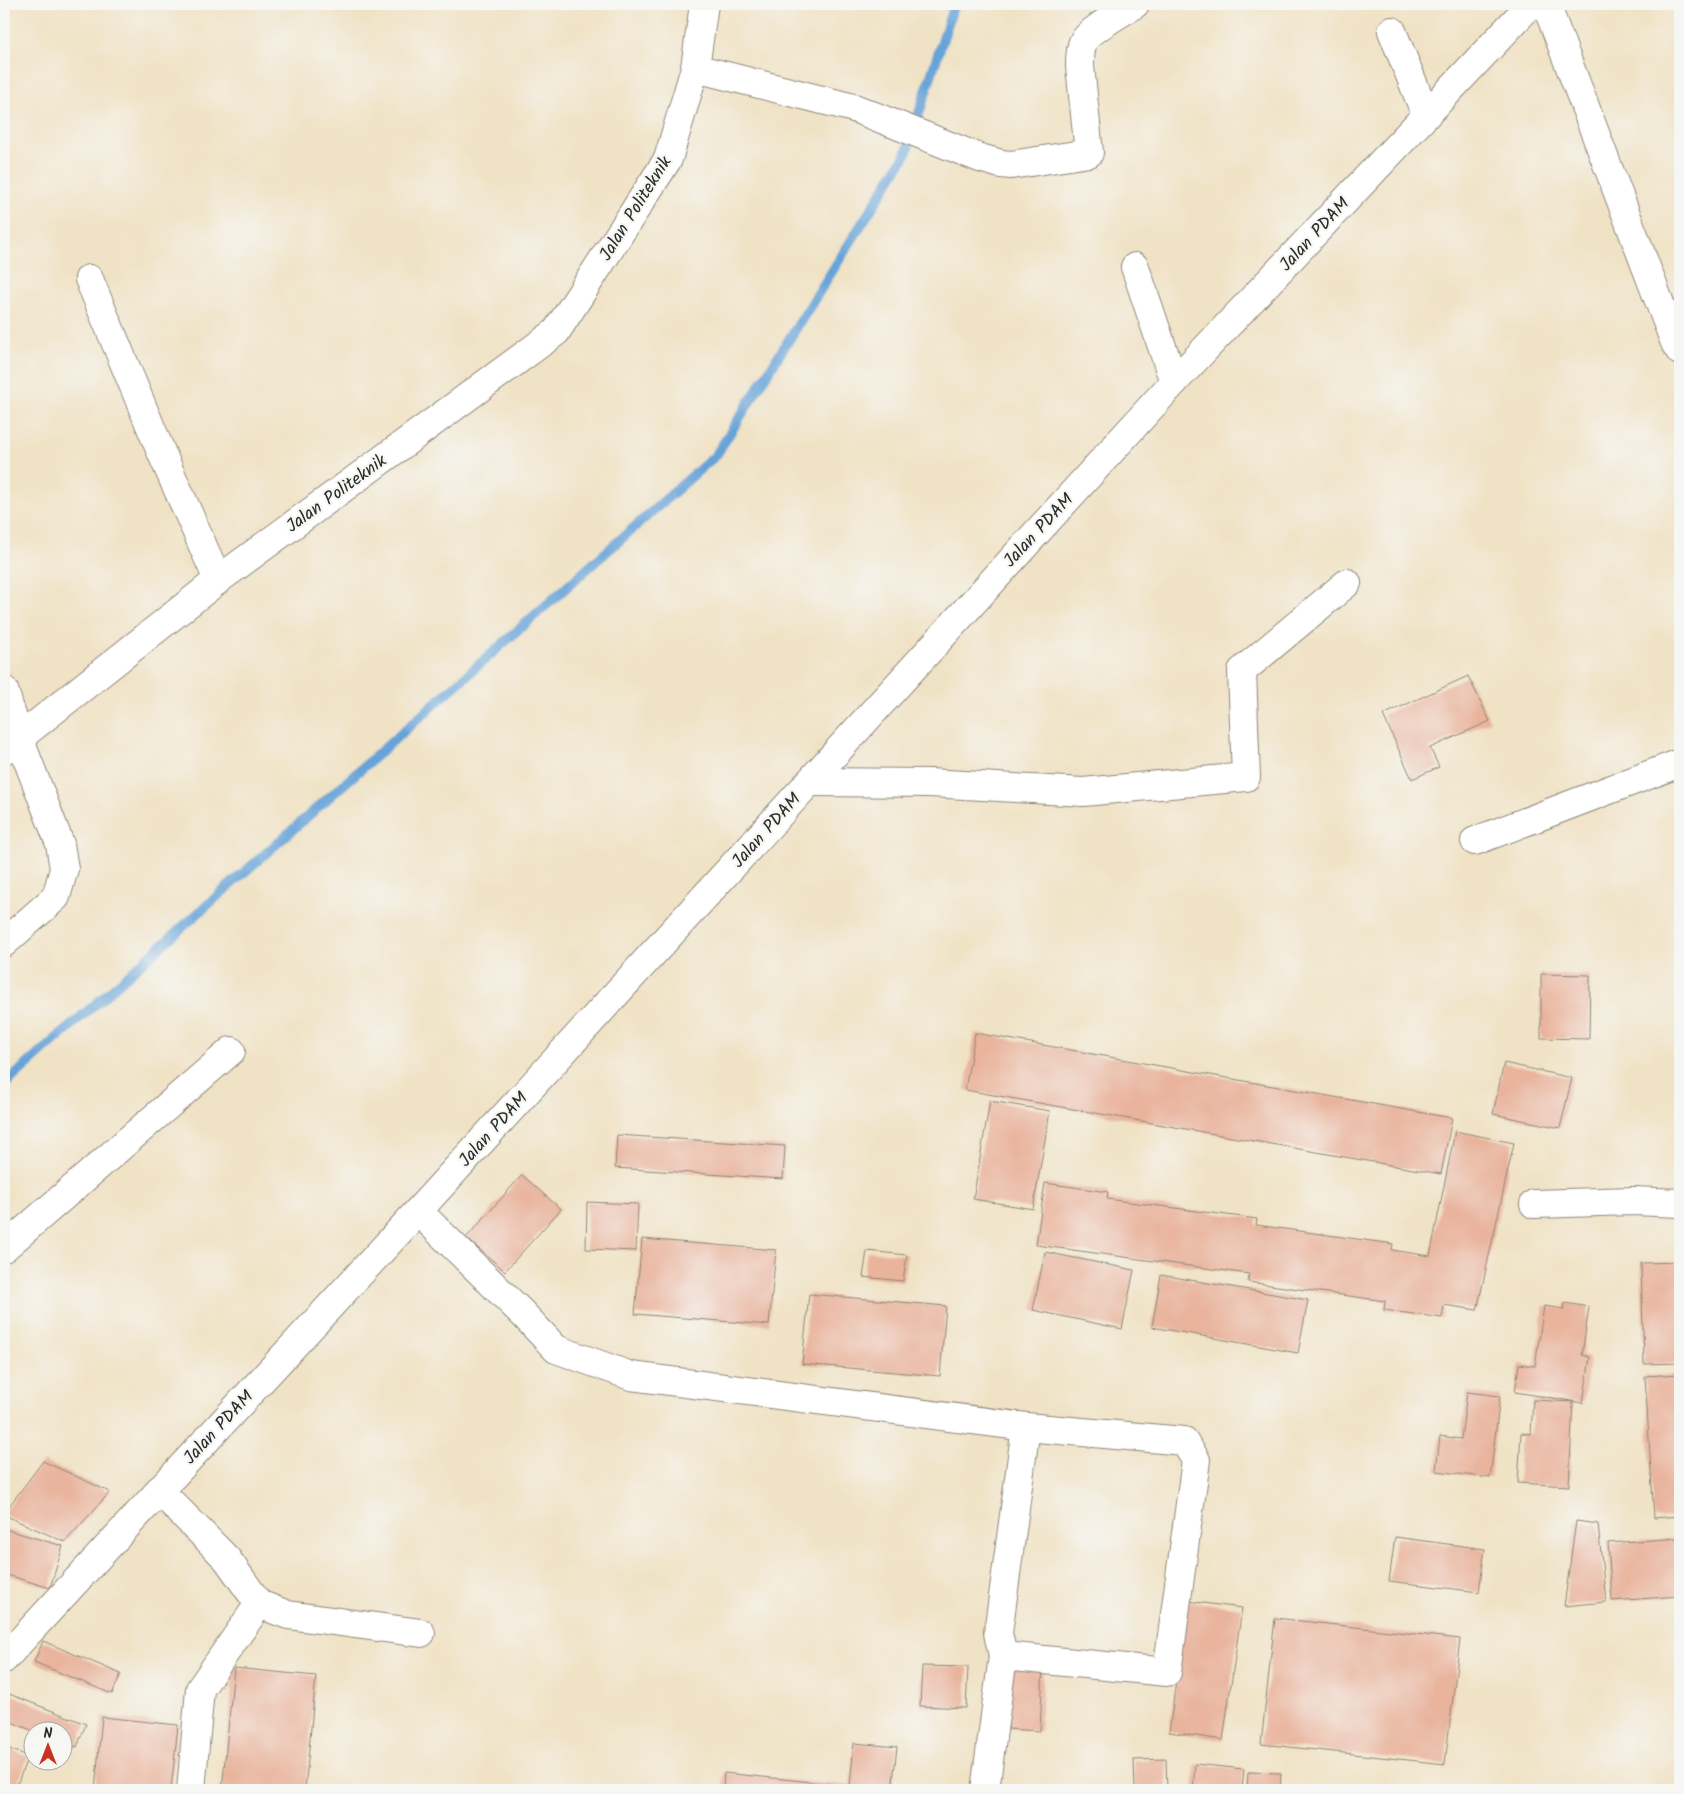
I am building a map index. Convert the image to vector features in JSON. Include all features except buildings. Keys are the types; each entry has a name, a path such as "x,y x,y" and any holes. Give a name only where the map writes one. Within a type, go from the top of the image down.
{"street":[{"name":"Jalan Politeknik","path":"11,744 218,580 556,332 668,159 695,68 704,4"},
{"path":"695,68 854,108 980,158 1011,165 1089,152 1080,66 1080,56 1084,41 1092,33 1136,4"},
{"name":"Jalan PDAM","path":"4,1659 418,1211 1174,382 1531,4"},
{"path":"1546,4 1675,343 1680,351"},
{"path":"1392,31 1426,115"},
{"path":"1135,268 1174,382"},
{"path":"90,278 162,454 218,580"},
{"path":"810,782 930,783 1083,792 1246,777 1242,671 1347,583"},
{"path":"4,690 11,744 60,844 64,869 56,897 4,942"},
{"path":"1475,841 1680,763"},
{"path":"4,1248 231,1052"},
{"path":"1534,1204 1633,1201 1680,1203"},
{"path":"418,1211 556,1349 631,1376 1026,1427 1184,1441 1196,1460 1167,1672 1003,1656"},
{"path":"985,1790 1003,1656 998,1633 1026,1427"},
{"path":"159,1490 227,1559 259,1604 288,1614 420,1633"},
{"path":"191,1790 200,1689 259,1604"}],"waterway":[{"path":"4,1085 716,455 906,154 954,4"}]}
